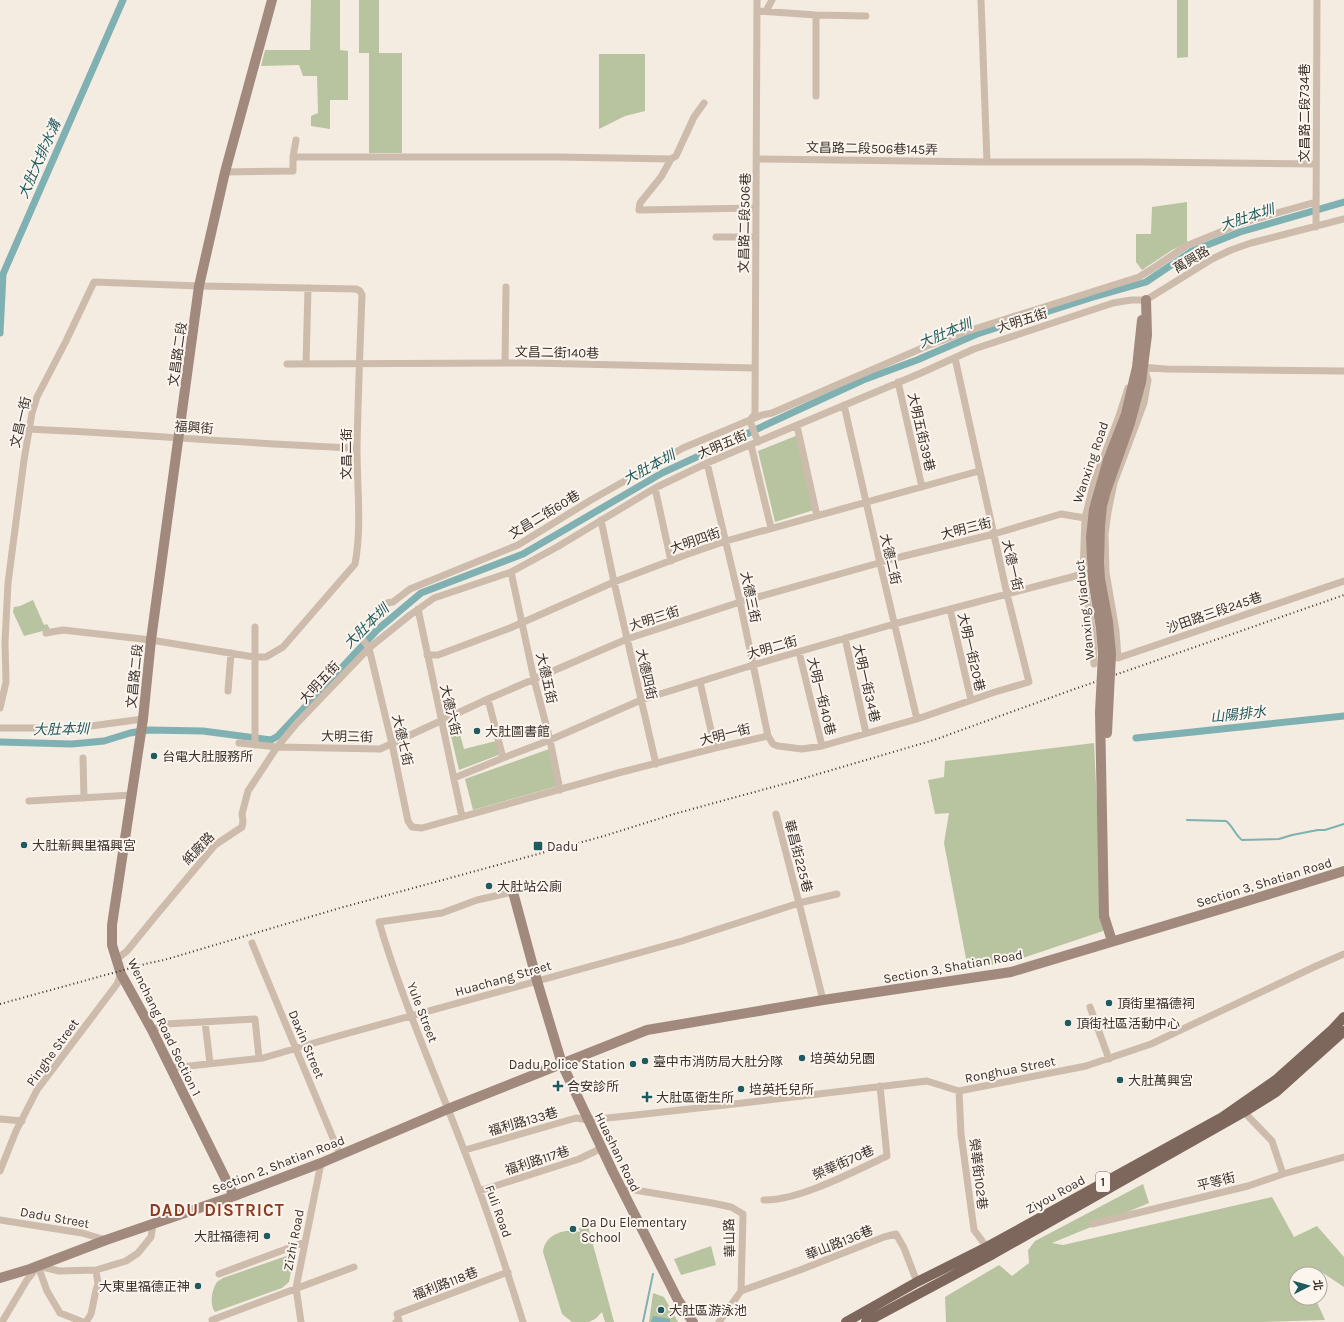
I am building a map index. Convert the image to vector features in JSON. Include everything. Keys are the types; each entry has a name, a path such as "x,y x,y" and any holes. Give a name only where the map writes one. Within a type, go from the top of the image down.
{"main road":[{"name":"Ziyou Road","path":"846,1322 917,1282 990,1251 1244,1112 1276,1092 1325,1043 1344,1017"},
{"name":"Ziyou Road","path":"866,1322 1221,1118 1344,1031"}],"street":[{"name":"文昌路二段","path":"143,719 150,640 199,286 225,172 272,0"},
{"name":"文昌路二段506巷","path":"750,421 755,414 754,368 757,159 757,0"},
{"path":"766,11 772,0"},
{"path":"980,0 987,162"},
{"name":"文昌路二段734巷","path":"1316,227 1317,0"},
{"path":"757,11 816,15 866,16"},
{"path":"816,15 816,96"},
{"path":"704,103 694,117 676,156 671,159 661,177 640,203 639,210 756,208"},
{"path":"225,172 293,171 296,140"},
{"path":"294,157 558,157 671,159"},
{"name":"文昌路二段506巷145弄","path":"757,159 1316,164"},
{"name":"文昌二街60巷","path":"369,648 360,636 387,603 393,602 410,589 518,545 591,500 683,448 762,415 772,413 928,346 965,332 1139,277 1155,268 1186,246 1245,222 1316,202"},
{"name":"萬興路","path":"1146,300 1212,259 1231,250 1251,243 1344,219"},
{"path":"716,237 756,237"},
{"name":"文昌一街","path":"0,708 6,682 5,642 8,583 29,429 37,397 66,342 94,282 199,286"},
{"name":"文昌二街","path":"46,633 63,630 150,640 254,657 266,657 283,648 355,564 359,514 357,448 362,296 360,291 356,289 199,286"},
{"path":"505,362 506,287"},
{"path":"306,364 308,288"},
{"name":"大明五街","path":"277,747 369,648 434,598 511,572 557,547 655,488 707,463 755,444 974,349 1113,303 1131,300 1146,300"},
{"name":"Wanxing Road","path":"1138,381 1148,335 1146,300"},
{"name":"大德一街","path":"954,358 1007,594 1029,682"},
{"name":"文昌二街140巷","path":"287,364 505,362 754,368"},
{"path":"1140,367 1166,370 1344,371"},
{"name":"Wanxing Road","path":"1094,664 1093,634 1083,574 1085,518 1094,482 1120,416 1131,375 1140,367"},
{"name":"Wanxing Road","path":"1116,631 1106,572 1105,534 1114,483 1144,403 1148,380 1140,367"},
{"name":"Wanxing Viaduct","path":"1112,941 1107,916 1107,722 1111,654 1108,622 1100,579 1100,526 1102,506 1130,423 1138,381"},
{"name":"大明五街39巷","path":"898,382 922,487"},
{"name":"大德二街","path":"844,405 917,719"},
{"path":"750,421 771,528"},
{"path":"796,426 817,516"},
{"name":"福興街","path":"29,429 106,432 179,438 357,448"},
{"name":"大德三街","path":"707,463 740,602 768,736"},
{"name":"大明四街","path":"427,655 438,655 510,628 614,582 726,541 979,471"},
{"path":"655,488 671,561"},
{"name":"大明三街","path":"239,743 277,747 380,749 488,699 627,640 740,602 880,563 994,534 1061,514 1085,518"},
{"name":"大德四街","path":"601,520 656,764"},
{"name":"大德五街","path":"511,572 534,679 550,740 560,790"},
{"name":"大明二街","path":"454,778 550,740 641,700 753,665 894,624 1083,574 1106,572"},
{"name":"沙田路三段245巷","path":"1116,631 1118,658 1344,581"},
{"name":"大德六街","path":"418,609 462,817"},
{"name":"大明一街20巷","path":"950,609 971,700"},
{"path":"255,627 255,745"},
{"path":"1093,634 1116,631"},
{"name":"大明一街34巷","path":"845,638 866,733"},
{"name":"大德七街","path":"369,648 392,744 408,821 412,827 422,828"},
{"name":"大明一街40巷","path":"799,652 822,746"},
{"path":"228,691 231,653"},
{"path":"700,682 715,748"},
{"name":"大明一街","path":"422,828 715,748 768,736 773,744 778,746 802,749 822,746 917,719 1029,682"},
{"path":"488,699 503,758"},
{"path":"0,728 76,728 143,719"},
{"name":"Wenchang Road Section 1","path":"143,719 112,925 112,945 121,974 152,1030 234,1196"},
{"name":"紙廠路","path":"117,959 128,951 158,912 215,845 242,827 242,814 248,791 277,747"},
{"path":"83,758 84,798"},
{"path":"29,801 132,795"},
{"name":"華昌街225巷","path":"776,814 823,1000"},
{"name":"Section 3, Shatian Road","path":"562,1064 647,1030 823,1000 1011,972 1344,871"},
{"name":"Yule Street","path":"448,1109 388,952 379,922 442,913 477,900 513,892"},
{"name":"Huashan Road","path":"513,892 537,981 562,1064 588,1120 678,1300 693,1322"},
{"name":"Huachang Street","path":"171,1068 263,1058 682,941 799,903 837,894"},
{"name":"Daxin Street","path":"252,943 340,1155"},
{"name":"Ronghua Street","path":"588,1120 927,1081 959,1091 1086,1066 1151,1044 1344,954"},
{"name":"Pinghe Street","path":"0,1171 37,1090 117,984 121,974"},
{"path":"1090,1007 1109,1059"},
{"path":"152,1030 166,1024 255,1019 259,1058"},
{"path":"205,1022 210,1063"},
{"name":"Section 2, Shatian Road","path":"0,1278 38,1266 106,1240 234,1196 321,1163 448,1109 562,1064"},
{"name":"榮華街70巷","path":"764,1200 772,1200 808,1190 887,1156 880,1086"},
{"name":"榮華街102巷","path":"959,1091 962,1134 974,1230 990,1251"},
{"name":"Fuli Road","path":"448,1109 508,1272 524,1322"},
{"path":"1244,1112 1272,1141 1283,1174"},
{"name":"福利路133巷","path":"464,1150 576,1118 588,1120"},
{"path":"0,1119 22,1121"},
{"name":"福利路117巷","path":"479,1191 579,1159 602,1148"},
{"name":"平等街","path":"1092,1224 1248,1186 1283,1174 1344,1158"},
{"name":"Zizhi Road","path":"301,1322 296,1288 321,1163"},
{"name":"華山路","path":"628,1188 712,1202 731,1208 743,1214 741,1291"},
{"name":"Dadu Street","path":"0,1220 82,1233 106,1240"},
{"path":"38,1266 59,1271 96,1270 126,1260 138,1253 151,1237 153,1224"},
{"name":"華山路136巷","path":"741,1291 884,1237 896,1234 904,1248 917,1282"},
{"path":"220,1274 305,1242"},
{"path":"38,1266 47,1291 60,1313 85,1322 91,1314 98,1284 96,1270"},
{"path":"2,1322 27,1280 38,1266"},
{"path":"212,1320 354,1267"},
{"name":"福利路118巷","path":"397,1321 397,1314 508,1272"},
{"path":"719,1322 741,1291"}],"green space":[{"path":"311,0 340,0 340,50 348,51 348,100 330,100 330,129 311,126 311,116 318,113 317,76 303,76 299,65 261,66 265,50 310,50"},
{"path":"359,0 379,0 379,53 402,53 402,153 369,153 369,53 359,53"},
{"path":"1177,0 1188,0 1188,57 1177,58"},
{"path":"599,54 645,54 645,111 625,116 599,129"},
{"path":"1187,202 1187,243 1172,250 1142,270 1136,262 1136,234 1151,234 1152,207"},
{"path":"798,435 814,510 775,522 758,451"},
{"path":"33,600 44,625 47,624 50,629 24,636 13,612 14,607"},
{"path":"455,716 464,749 496,741 501,754 459,770 447,719"},
{"path":"1094,743 1103,931 1014,961 968,969 944,843 949,813 935,814 928,780 944,777 945,761"},
{"path":"549,749 558,786 473,810 465,779"},
{"path":"1143,1184 1149,1203 1052,1243 1063,1245 1272,1197 1294,1237 1317,1226 1344,1257 1344,1287 1328,1276 1328,1266 1288,1266 1288,1306 1319,1306 1325,1320 1262,1322 946,1322 945,1297 999,1265 1012,1276 1029,1263 1028,1250 1035,1241"},
{"path":"588,1226 614,1322 605,1322 602,1312 595,1319 589,1322 572,1322 562,1314 543,1252 548,1241 557,1234 568,1231 580,1232 579,1228"},
{"path":"711,1246 716,1265 681,1275 674,1259"},
{"path":"292,1254 294,1256 289,1282 282,1288 215,1312 212,1305 212,1297 217,1282 223,1278"},
{"name":"大肚區游泳池","path":"653,1293 664,1297 678,1322 649,1322"}],"water":[{"path":"653,1316 670,1319 670,1322 651,1322"}],"waterway":[{"name":"大肚大排水溝","path":"0,333 3,274 123,0"},
{"name":"大肚本圳","path":"0,742 72,744 104,741 130,733 148,730 203,731 271,740 278,736 377,630 421,593 523,554 662,473 863,380 917,360 977,334 1146,282 1192,251 1240,232 1344,202"},
{"name":"山陽排水","path":"1136,738 1344,716"},
{"path":"1187,820 1226,821 1242,840 1279,839 1292,835 1325,830 1344,824"},
{"path":"643,1322 653,1274"}],"railway":[{"path":"0,1004 164,960 340,908 604,836 674,814 791,782 934,740 1344,595"}],"place":[{"name":"大肚圖書館","path":"477,731"},
{"name":"台電大肚服務所","path":"154,756"},
{"name":"大肚新興里福興宮","path":"24,845"},
{"name":"Dadu","path":"538,846"},
{"name":"大肚站公廁","path":"489,886"},
{"name":"頂街里福德祠","path":"1109,1003"},
{"name":"頂街社區活動中心","path":"1068,1023"},
{"name":"培英幼兒園","path":"802,1058"},
{"name":"臺中市消防局大肚分隊","path":"645,1061"},
{"name":"Dadu Police Station","path":"633,1064"},
{"name":"大肚萬興宮","path":"1120,1080"},
{"name":"合安診所","path":"558,1086"},
{"name":"培英托兒所","path":"741,1089"},
{"name":"大肚區衛生所","path":"647,1097"},
{"name":"Da Du Elementary School","path":"573,1229"},
{"name":"大肚福德祠","path":"267,1236"},
{"name":"大東里福德正神","path":"198,1286"},
{"name":"大肚區游泳池","path":"661,1310"}],"district":[{"name":"DADU DISTRICT","path":"217,1210"}]}
